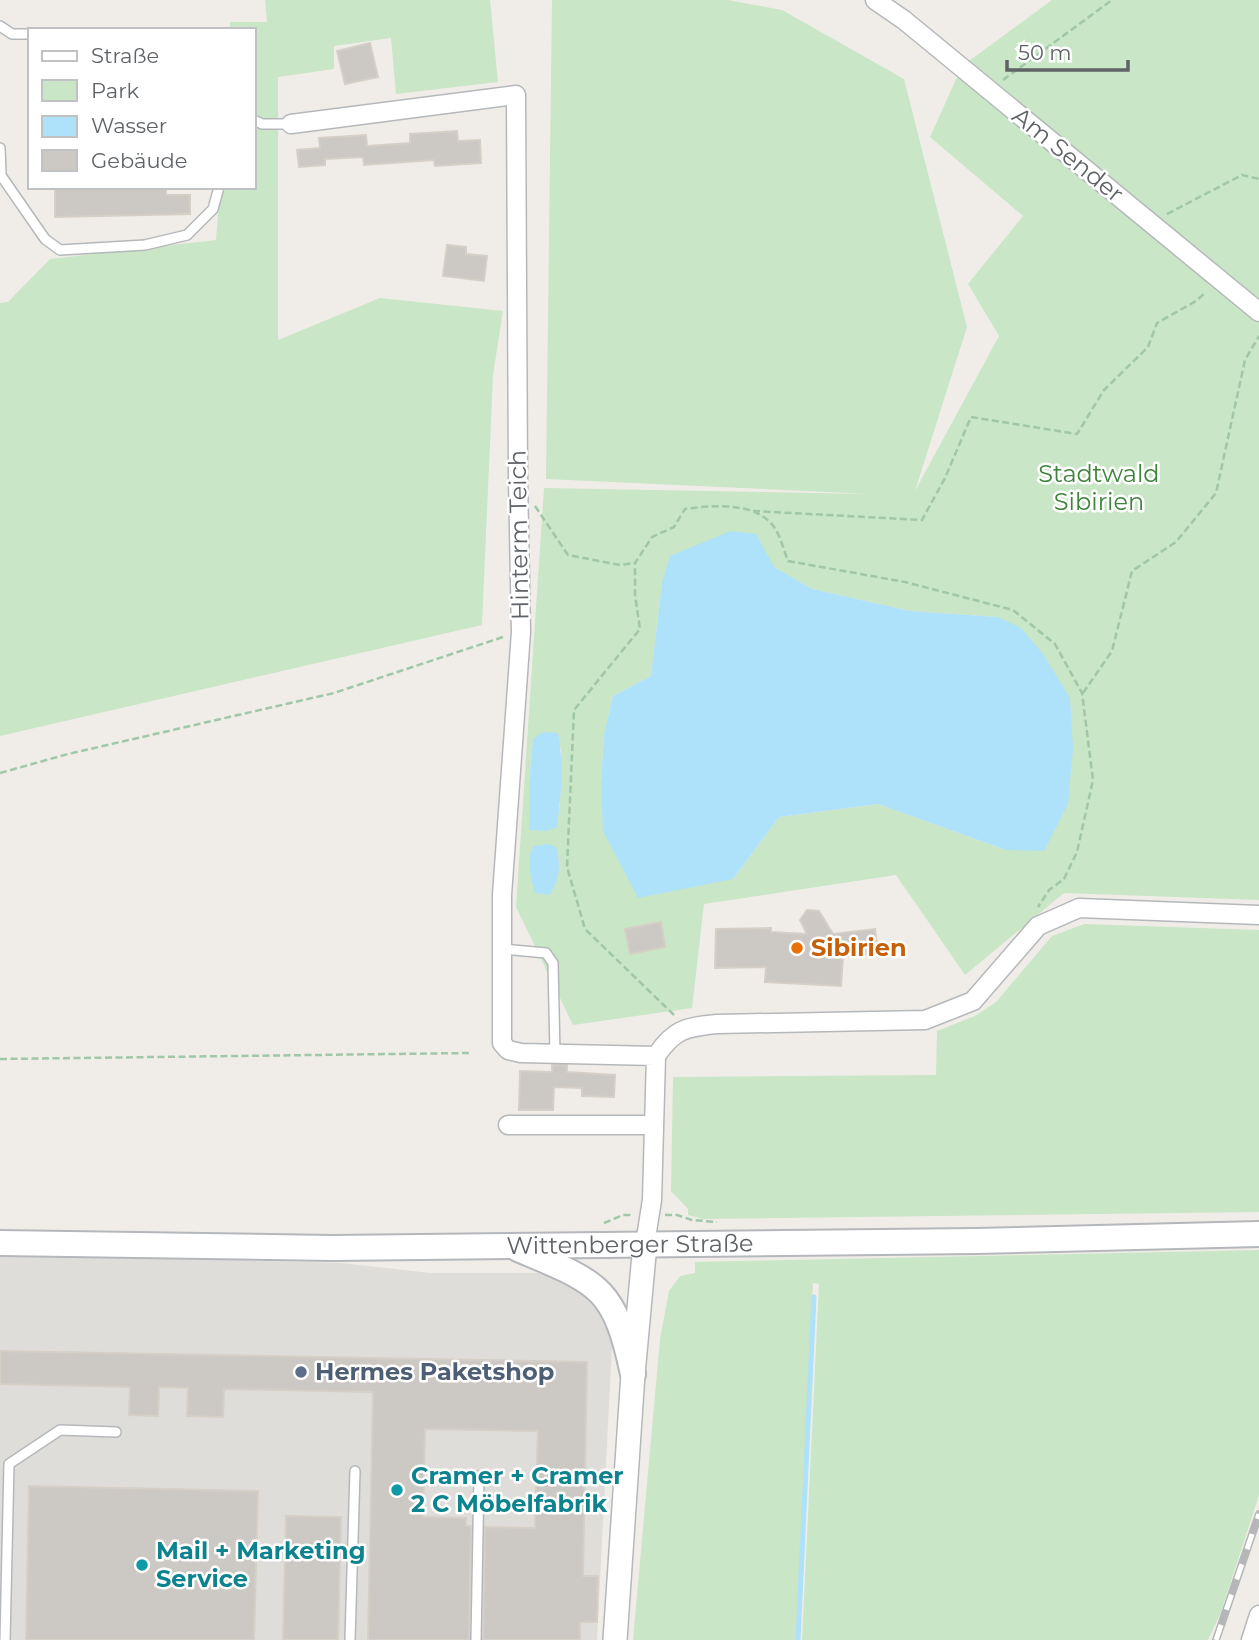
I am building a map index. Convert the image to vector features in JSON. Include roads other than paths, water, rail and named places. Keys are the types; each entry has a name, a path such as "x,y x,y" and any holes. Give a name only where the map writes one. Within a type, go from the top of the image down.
{"main road":[{"name":"Wittenberger Straße","path":"0,1243 332,1248 976,1241 1259,1234"},
{"path":"508,1245 593,1284 615,1312 626,1342 633,1374"}],"street":[{"name":"Am Sender","path":"875,0 904,20 1259,312"},
{"name":"Hinterm Teich","path":"292,124 516,95 521,632 502,895 502,1043 508,1050 521,1053 656,1056"},
{"path":"615,1640 633,1374 645,1244 652,1200 656,1056 667,1039 687,1027 717,1024 925,1020 974,1001 1038,926 1079,908 1259,915"},
{"path":"508,1125 653,1125"},
{"path":"1251,1640 1259,1615"}],"lane":[{"path":"0,26 12,34 28,34"},
{"path":"257,123 292,124"},
{"path":"0,148 1,174 45,239 60,250 145,245 187,235 213,209 218,189"},
{"path":"502,949 546,953 550,956 553,963 555,1054"},
{"path":"5,1640 9,1464 60,1430 116,1432"},
{"path":"350,1640 355,1471"},
{"path":"475,1640 479,1476"}],"water":[{"path":"731,531 756,534 774,567 812,589 910,611 998,617 1021,628 1043,654 1070,698 1073,748 1068,804 1044,851 1006,850 878,804 779,817 733,879 638,898 603,831 601,783 604,734 613,696 651,676 662,583 670,556"},
{"path":"543,732 558,733 561,768 557,827 546,831 529,830 529,781 533,739"},
{"path":"548,844 556,847 559,860 557,878 549,895 535,893 529,863 534,846"}],"waterway":[{"path":"798,1640 814,1297"}],"railway":[{"path":"1216,1640 1259,1514"}],"place":[{"name":"Sibirien","path":"797,948"},
{"name":"Hermes Paketshop","path":"301,1372"},
{"name":"Cramer + Cramer 2 C Möbelfabrik","path":"397,1490"},
{"name":"Mail + Marketing Service","path":"142,1565"}],"park label":[{"name":"Stadtwald Sibirien","path":"1099,488"}]}
